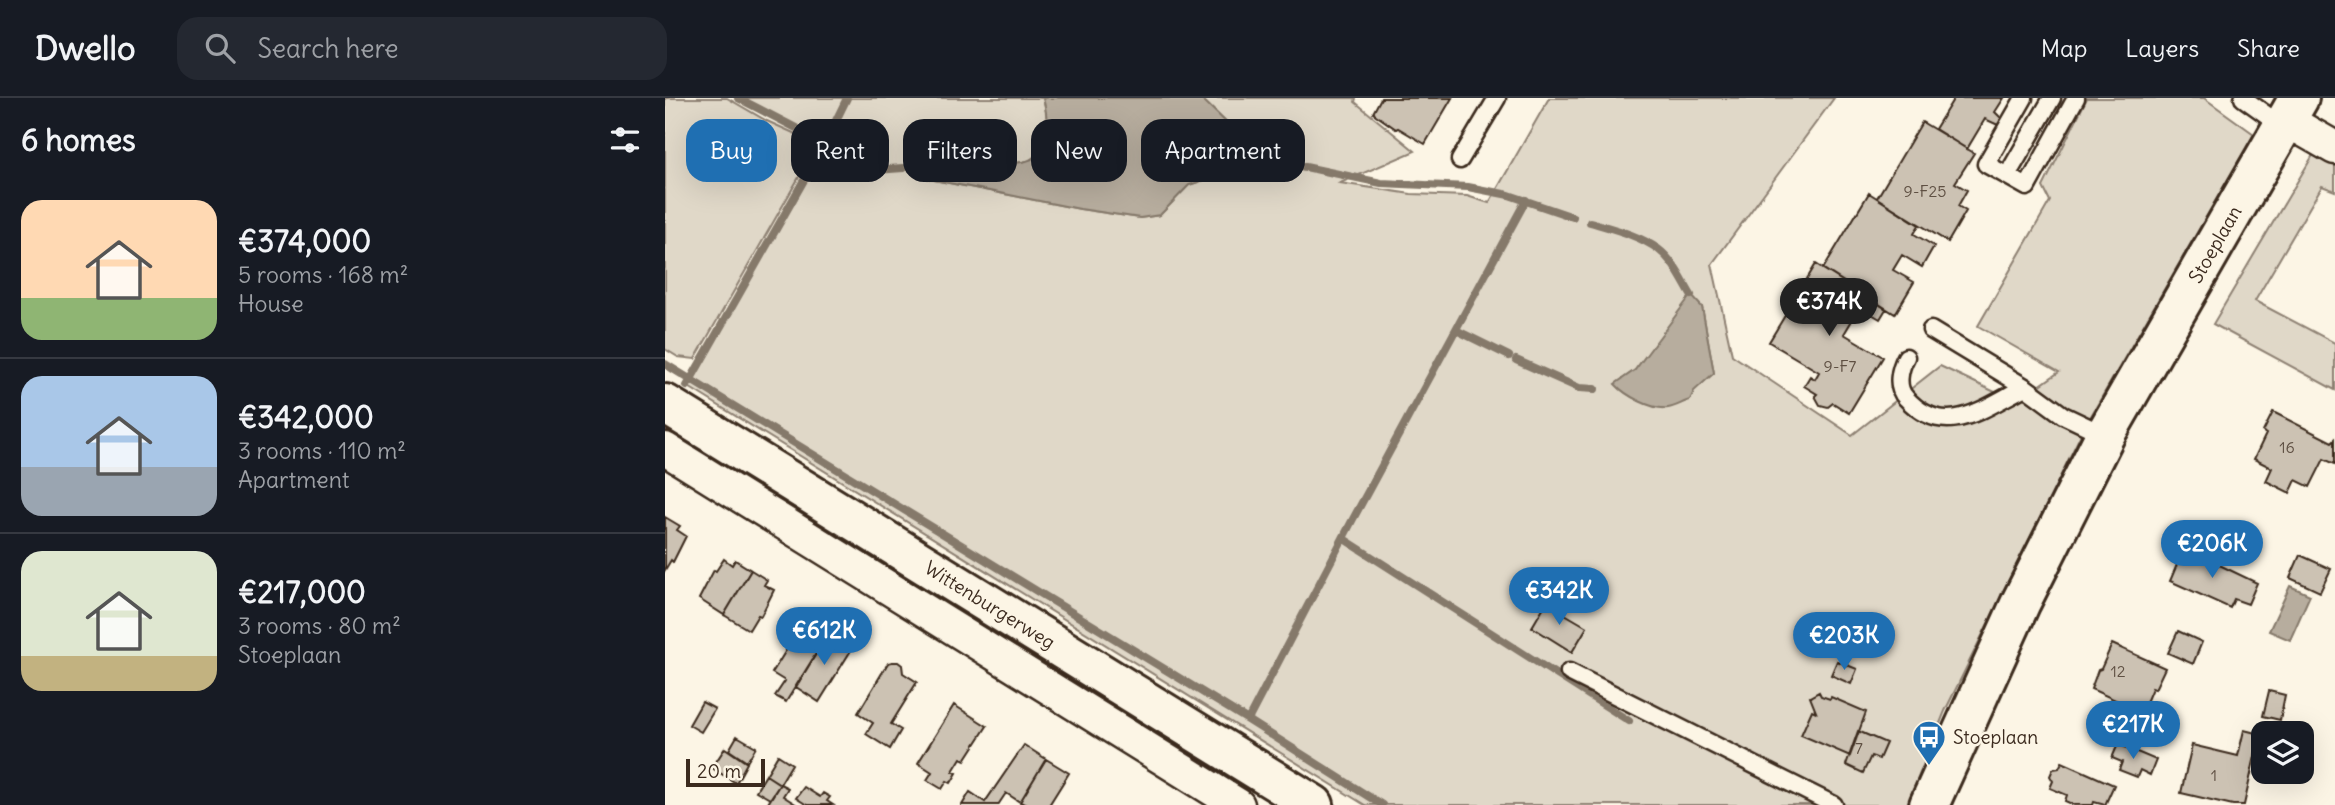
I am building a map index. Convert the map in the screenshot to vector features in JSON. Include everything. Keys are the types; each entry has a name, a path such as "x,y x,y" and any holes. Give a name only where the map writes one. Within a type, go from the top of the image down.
{"street":[{"path":"2293,109 2335,148"},
{"name":"Stoeplaan","path":"1929,805 2021,602 2105,435 2293,109"},
{"name":"Wittenburgerweg","path":"665,404 1314,805"},
{"name":"Wittenburgerweg","path":"665,449 1238,805"}],"lane":[{"path":"1460,160 1497,98"},
{"path":"2024,98 1986,164 2027,187 2076,98"},
{"path":"2012,167 2052,98"},
{"path":"2243,98 2271,118 2293,109"},
{"path":"1931,330 2025,387 2063,415 2105,435"},
{"path":"1906,357 1899,369 1902,395 1919,410 1939,420 1964,417 2025,387"},
{"path":"1569,672 1834,805"}],"shaded area":[{"path":"665,98 727,98 764,119 686,119 686,182 777,182 777,126 791,132 791,182 796,182 695,359 678,357 665,349"},
{"path":"738,98 1043,98 1047,119 1031,119 1031,159 1017,163 1017,119 903,119 903,182 944,182 1140,218 1160,215 1189,185 1198,182 1305,182 1305,119 1223,119 1201,98 1356,98 1355,102 1415,151 1340,183 1411,194 1467,196 1489,203 1549,98 1834,98 1712,264 1732,355 1852,435 1940,366 2016,402 2059,372 1978,326 2050,201 2043,187 2087,98 2204,98 2254,134 2084,428 1945,711 1907,805 1365,805 687,386 803,182 889,182 889,119 791,119 791,126","holes":["1702,307 1714,373 1667,408 1639,400 1616,384 1635,370 1646,356"]},
{"path":"1043,98 1201,98 1223,119 1141,119 1141,182 1198,182 1189,185 1160,215 1140,218 1080,209 944,182 1017,182 1017,163 1031,160 1031,182 1127,182 1127,119 1047,119"},
{"path":"2316,150 2335,161 2335,191 2322,186 2255,301 2335,343 2335,390 2213,324"},
{"path":"1691,295 1702,307 1714,373 1694,391 1690,400 1668,408 1655,407 1626,393 1615,384 1635,370"},
{"path":"2290,586 2310,595 2290,640 2269,631"}],"building":[{"path":"1381,98 1452,98 1425,144 1373,113"},
{"path":"1954,98 2004,98 1995,112 2003,120 1998,125 1985,119 1967,149 1935,129"},
{"path":"1922,122 1974,153 1955,183 1967,190 1958,206 1966,211 1948,242 1877,198"},
{"path":"1869,193 1919,225 1914,234 1934,246 1922,267 1902,255 1893,270 1914,282 1895,314 1823,269"},
{"path":"1816,264 1886,309 1880,319 1860,307 1844,334 1883,357 1849,413 1833,403 1828,407 1820,405 1815,396 1817,394 1804,386 1810,376 1815,379 1819,372 1769,342"},
{"path":"2273,412 2332,442 2335,439 2335,464 2324,459 2310,487 2296,480 2290,493 2266,481 2272,468 2254,459"},
{"path":"665,517 680,526 677,530 686,536 673,562 671,560 665,570"},
{"path":"2184,548 2257,583 2248,604 2234,599 2230,608 2170,581"},
{"path":"2300,555 2331,569 2320,592 2290,578"},
{"path":"724,559 732,565 735,560 751,570 724,615 699,599 714,570 716,571"},
{"path":"751,570 767,580 764,585 774,590 761,616 758,615 749,630 724,615"},
{"path":"1546,603 1587,627 1572,652 1532,627"},
{"path":"811,619 830,631 786,702 775,696 785,681 772,673 803,623 807,625"},
{"path":"830,631 849,643 846,649 850,652 819,702 796,687"},
{"path":"2178,631 2202,642 2193,664 2168,653"},
{"path":"2112,644 2165,668 2155,689 2152,688 2142,712 2091,689"},
{"path":"1837,661 1857,669 1851,684 1831,675"},
{"path":"888,663 902,665 903,673 917,682 891,724 901,730 890,749 866,734 873,723 858,713"},
{"path":"2269,691 2285,695 2280,720 2263,716"},
{"path":"1819,692 1821,696 1831,697 1866,712 1850,756 1801,735 1812,710 1816,712 1810,697"},
{"path":"702,702 715,709 701,732 689,725"},
{"path":"954,705 987,726 965,760 961,758 953,771 957,773 951,783 947,781 942,789 927,780 932,772 918,763"},
{"path":"2244,730 2251,732 2251,774 2244,805 2181,793 2192,745 2238,756"},
{"path":"1858,731 1886,743 1879,759 1871,756 1863,773 1846,765"},
{"path":"737,736 756,747 747,762 729,750"},
{"path":"2118,744 2156,760 2150,775 2140,770 2137,777 2119,770 2122,762 2112,758"},
{"path":"1024,745 1046,759 1020,802 1006,793 998,805 962,805 970,792 985,802"},
{"path":"725,748 747,763 736,783 712,768"},
{"path":"778,755 792,764 780,784 766,775"},
{"path":"1046,759 1069,773 1049,805 1026,805 1020,802"},
{"path":"2062,762 2114,785 2105,805 2094,802 2093,805 2074,805 2065,801 2067,795 2050,788 2053,769 2059,768"},
{"path":"766,775 780,784 770,799 756,791"},
{"path":"780,784 788,788 783,796 797,805 767,805"},
{"path":"804,787 820,797 823,793 830,797 827,801 833,805 807,805 796,798"}],"waterway":[{"path":"738,98 791,125"},
{"path":"687,386 825,143 847,98"},
{"path":"1305,167 1381,183 1468,187 1509,195 1573,217"},
{"path":"889,169 903,168"},
{"path":"1248,720 1353,519 1526,200"},
{"path":"1590,222 1634,236 1658,249 1673,264 1691,295"},
{"path":"1456,330 1509,356"},
{"path":"1516,360 1579,388 1595,389"},
{"path":"665,364 1248,720 1382,805"},
{"path":"1344,539 1629,721"}],"place":[{"name":"Stoeplaan","path":"1929,767"}]}
